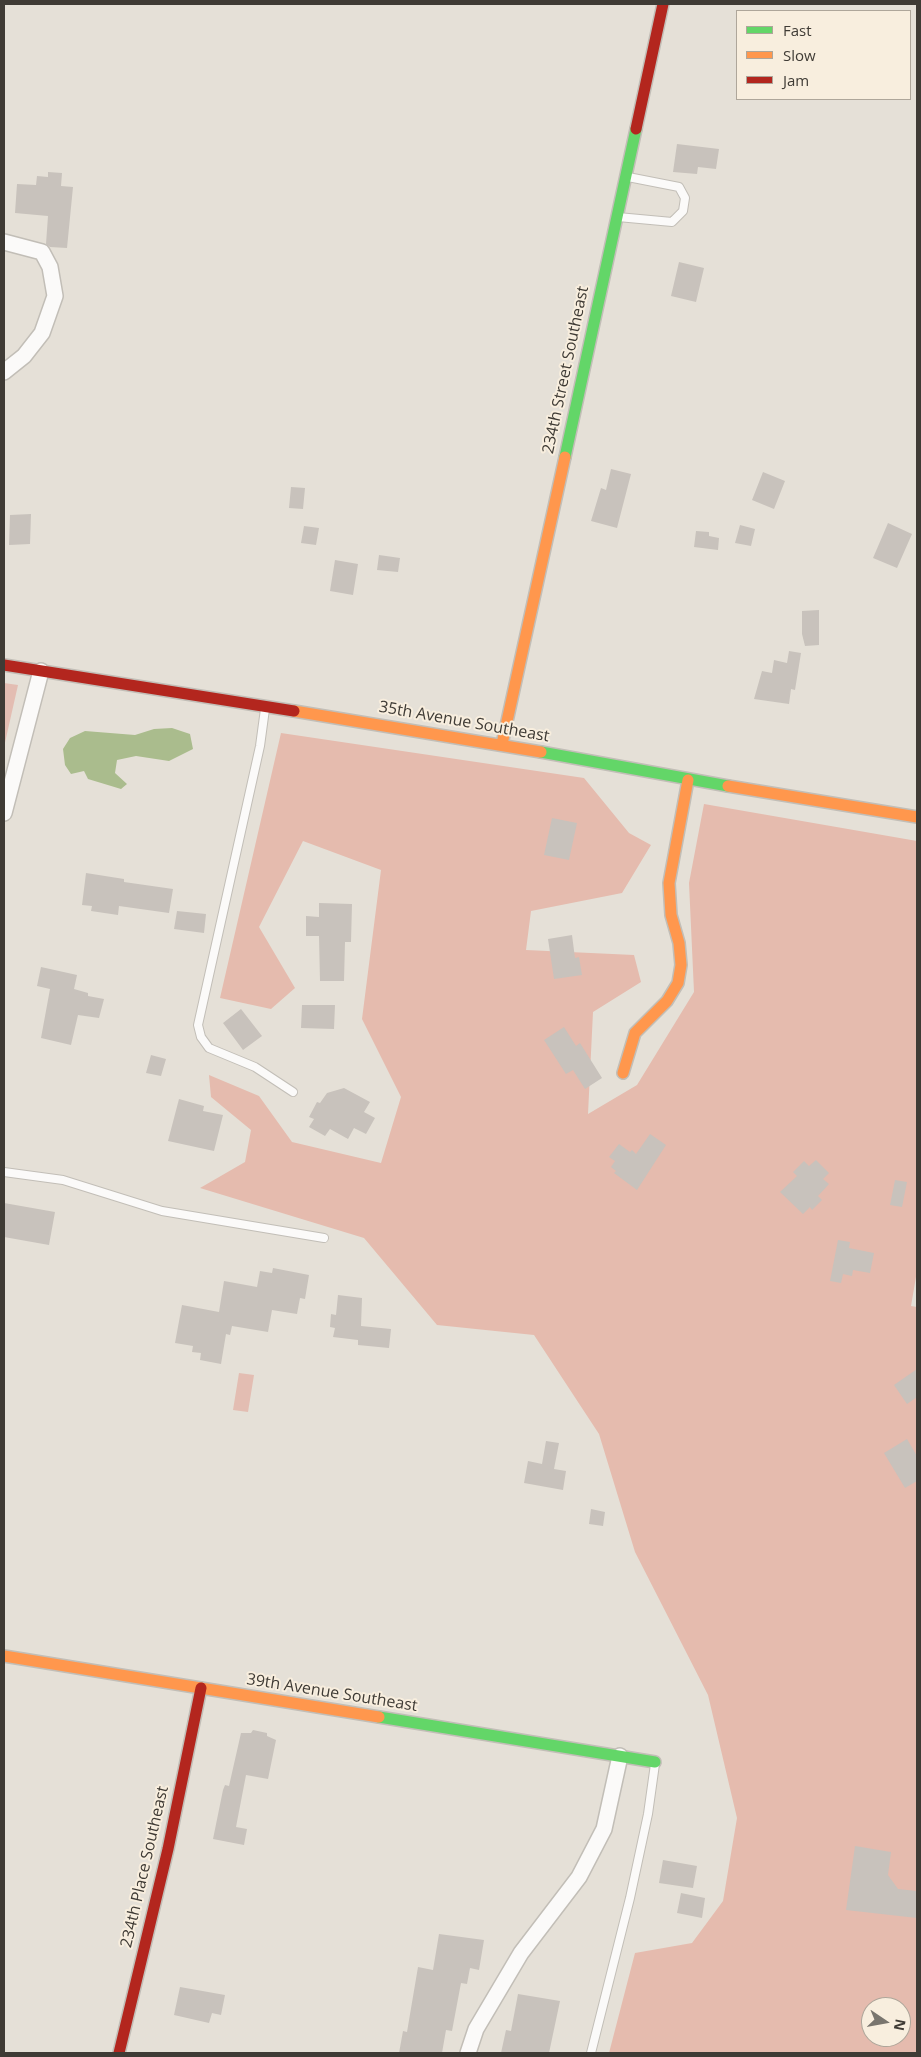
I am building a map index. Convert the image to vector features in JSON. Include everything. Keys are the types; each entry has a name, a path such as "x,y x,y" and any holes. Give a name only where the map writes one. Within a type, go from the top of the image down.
{"street":[{"name":"234th Street Southeast","path":"502,744 663,4"},
{"path":"4,242 42,252 50,266 55,296 42,332 24,356 4,372"},
{"name":"35th Avenue Southeast","path":"4,665 502,744 688,780 917,817"},
{"path":"4,813 41,671"},
{"path":"623,1073 635,1032 667,1001 678,983 681,965 679,943 671,915 669,883 688,780"},
{"name":"39th Avenue Southeast","path":"4,1656 655,1762"},
{"name":"234th Place Southeast","path":"119,2053 133,1988 168,1849 201,1688"},
{"path":"468,2053 476,2029 521,1953 579,1877 604,1830 620,1756"}],"lane":[{"path":"616,216 672,222 683,211 685,198 679,187 625,177"},
{"path":"265,707 260,746 198,1025 201,1037 209,1048 255,1066 293,1092"},
{"path":"4,1172 63,1180 162,1211 324,1238"},
{"path":"591,2053 630,1898 648,1814 655,1762"}],"shaded area":[{"path":"4,683 18,685 4,747"},
{"path":"172,728 190,734 193,749 169,761 136,756 117,760 115,773 127,784 121,789 88,779 84,771 71,774 65,765 63,749 70,738 85,731 135,735 154,729"},
{"path":"281,733 584,778 629,833 651,845 622,893 531,911 526,950 634,955 641,982 593,1012 588,1114 637,1085 694,992 689,883 704,804 917,841 917,1271 911,1306 917,1307 917,2053 609,2053 635,1953 692,1943 723,1901 737,1818 708,1695 635,1552 599,1434 534,1335 437,1325 364,1238 200,1188 245,1162 251,1130 211,1097 209,1075 259,1096 292,1142 381,1163 401,1097 362,1019 381,870 303,841 259,927 295,988 271,1009 220,998"},
{"path":"239,1373 254,1375 248,1412 233,1410"}],"building":[{"path":"677,144 719,149 716,169 698,167 697,174 673,172"},
{"path":"48,172 62,173 61,186 73,187 67,248 50,247 46,244 48,216 15,213 17,184 36,185 37,176 48,177"},
{"path":"679,262 704,268 696,302 671,296"},
{"path":"611,469 631,474 617,528 591,521 601,488 606,490"},
{"path":"763,472 785,481 774,509 752,500"},
{"path":"291,487 305,488 303,509 289,508"},
{"path":"31,514 30,544 9,545 10,515"},
{"path":"888,523 912,534 897,568 873,558"},
{"path":"740,525 755,529 751,546 735,543"},
{"path":"304,526 319,528 316,545 301,543"},
{"path":"696,531 709,532 709,536 719,538 718,550 694,547"},
{"path":"379,555 400,558 398,572 377,570"},
{"path":"335,560 358,564 353,595 330,591"},
{"path":"819,610 819,645 805,646 802,634 802,611"},
{"path":"789,651 801,653 795,690 791,689 789,704 754,699 762,671 772,673 774,660 787,663"},
{"path":"552,818 577,823 569,860 544,855"},
{"path":"86,873 124,879 124,882 173,889 169,913 119,906 118,915 91,911 92,906 82,905"},
{"path":"319,903 352,904 351,942 345,942 344,981 320,981 319,936 306,936 306,916 319,917"},
{"path":"177,911 206,914 204,933 174,929"},
{"path":"572,935 575,958 579,957 582,975 554,979 548,939"},
{"path":"41,967 77,975 74,989 88,993 88,996 104,999 99,1018 78,1015 71,1045 41,1038 50,989 37,986"},
{"path":"302,1005 335,1005 334,1029 301,1028"},
{"path":"241,1009 262,1036 243,1050 223,1023"},
{"path":"564,1027 576,1046 580,1043 602,1078 585,1089 573,1070 566,1074 544,1040"},
{"path":"151,1055 166,1059 161,1076 146,1073"},
{"path":"344,1088 370,1102 364,1112 375,1118 366,1134 354,1128 348,1139 330,1129 325,1136 309,1127 314,1119 309,1117 317,1102 320,1103 327,1093"},
{"path":"179,1099 204,1106 203,1111 223,1115 214,1151 168,1141"},
{"path":"650,1134 666,1145 637,1190 614,1173 616,1171 611,1167 615,1161 609,1157 619,1144 636,1154"},
{"path":"816,1160 829,1173 823,1179 829,1184 818,1196 822,1200 812,1210 810,1207 803,1214 780,1192 797,1176 793,1172 804,1161 809,1166"},
{"path":"895,1180 907,1182 902,1207 890,1205"},
{"path":"4,1203 55,1212 49,1245 4,1237"},
{"path":"838,1240 850,1242 849,1248 874,1253 870,1273 853,1270 852,1276 843,1274 841,1283 830,1281"},
{"path":"273,1268 309,1275 305,1299 300,1298 297,1314 272,1310 268,1332 232,1326 230,1335 226,1334 221,1364 200,1360 201,1353 192,1352 193,1346 175,1343 182,1305 219,1312 224,1281 257,1287 260,1271 272,1273"},
{"path":"338,1295 362,1298 361,1326 391,1329 389,1348 358,1345 358,1340 333,1337 335,1328 330,1327 331,1314 336,1315"},
{"path":"917,1369 917,1397 907,1404 894,1385"},
{"path":"907,1439 917,1456 917,1481 905,1488 884,1453"},
{"path":"546,1441 559,1443 554,1469 566,1471 563,1490 524,1483 528,1461 542,1464"},
{"path":"591,1509 605,1512 603,1526 589,1524"},
{"path":"253,1730 267,1733 267,1736 276,1740 268,1779 246,1775 236,1827 247,1829 244,1845 213,1839 223,1790 225,1785 229,1786 241,1733 251,1733"},
{"path":"855,1846 891,1852 888,1875 898,1889 917,1891 917,1918 846,1910"},
{"path":"663,1860 697,1866 693,1888 659,1883"},
{"path":"681,1893 705,1898 702,1918 677,1913"},
{"path":"439,1934 484,1940 479,1970 470,1968 467,1984 461,1983 452,2031 446,2030 442,2053 399,2053 403,2031 407,2032 418,1967 433,1970"},
{"path":"180,1987 225,1995 221,2015 212,2013 209,2023 174,2015"},
{"path":"518,1994 560,2001 549,2053 501,2053 506,2030 511,2031"}],"traffic: fast":[{"path":"565,457 636,129"},
{"path":"541,752 728,786"},
{"path":"379,1717 655,1762"}],"traffic: slow":[{"path":"502,744 565,457"},
{"path":"294,711 541,752"},
{"path":"623,1073 635,1033 667,1001 678,983 681,965 679,943 671,915 669,883 688,780"},
{"path":"728,786 917,817"},
{"path":"4,1656 379,1717"}],"traffic: jam":[{"path":"636,129 663,4"},
{"path":"4,665 294,711"},
{"path":"119,2053 168,1849 201,1688"}]}
